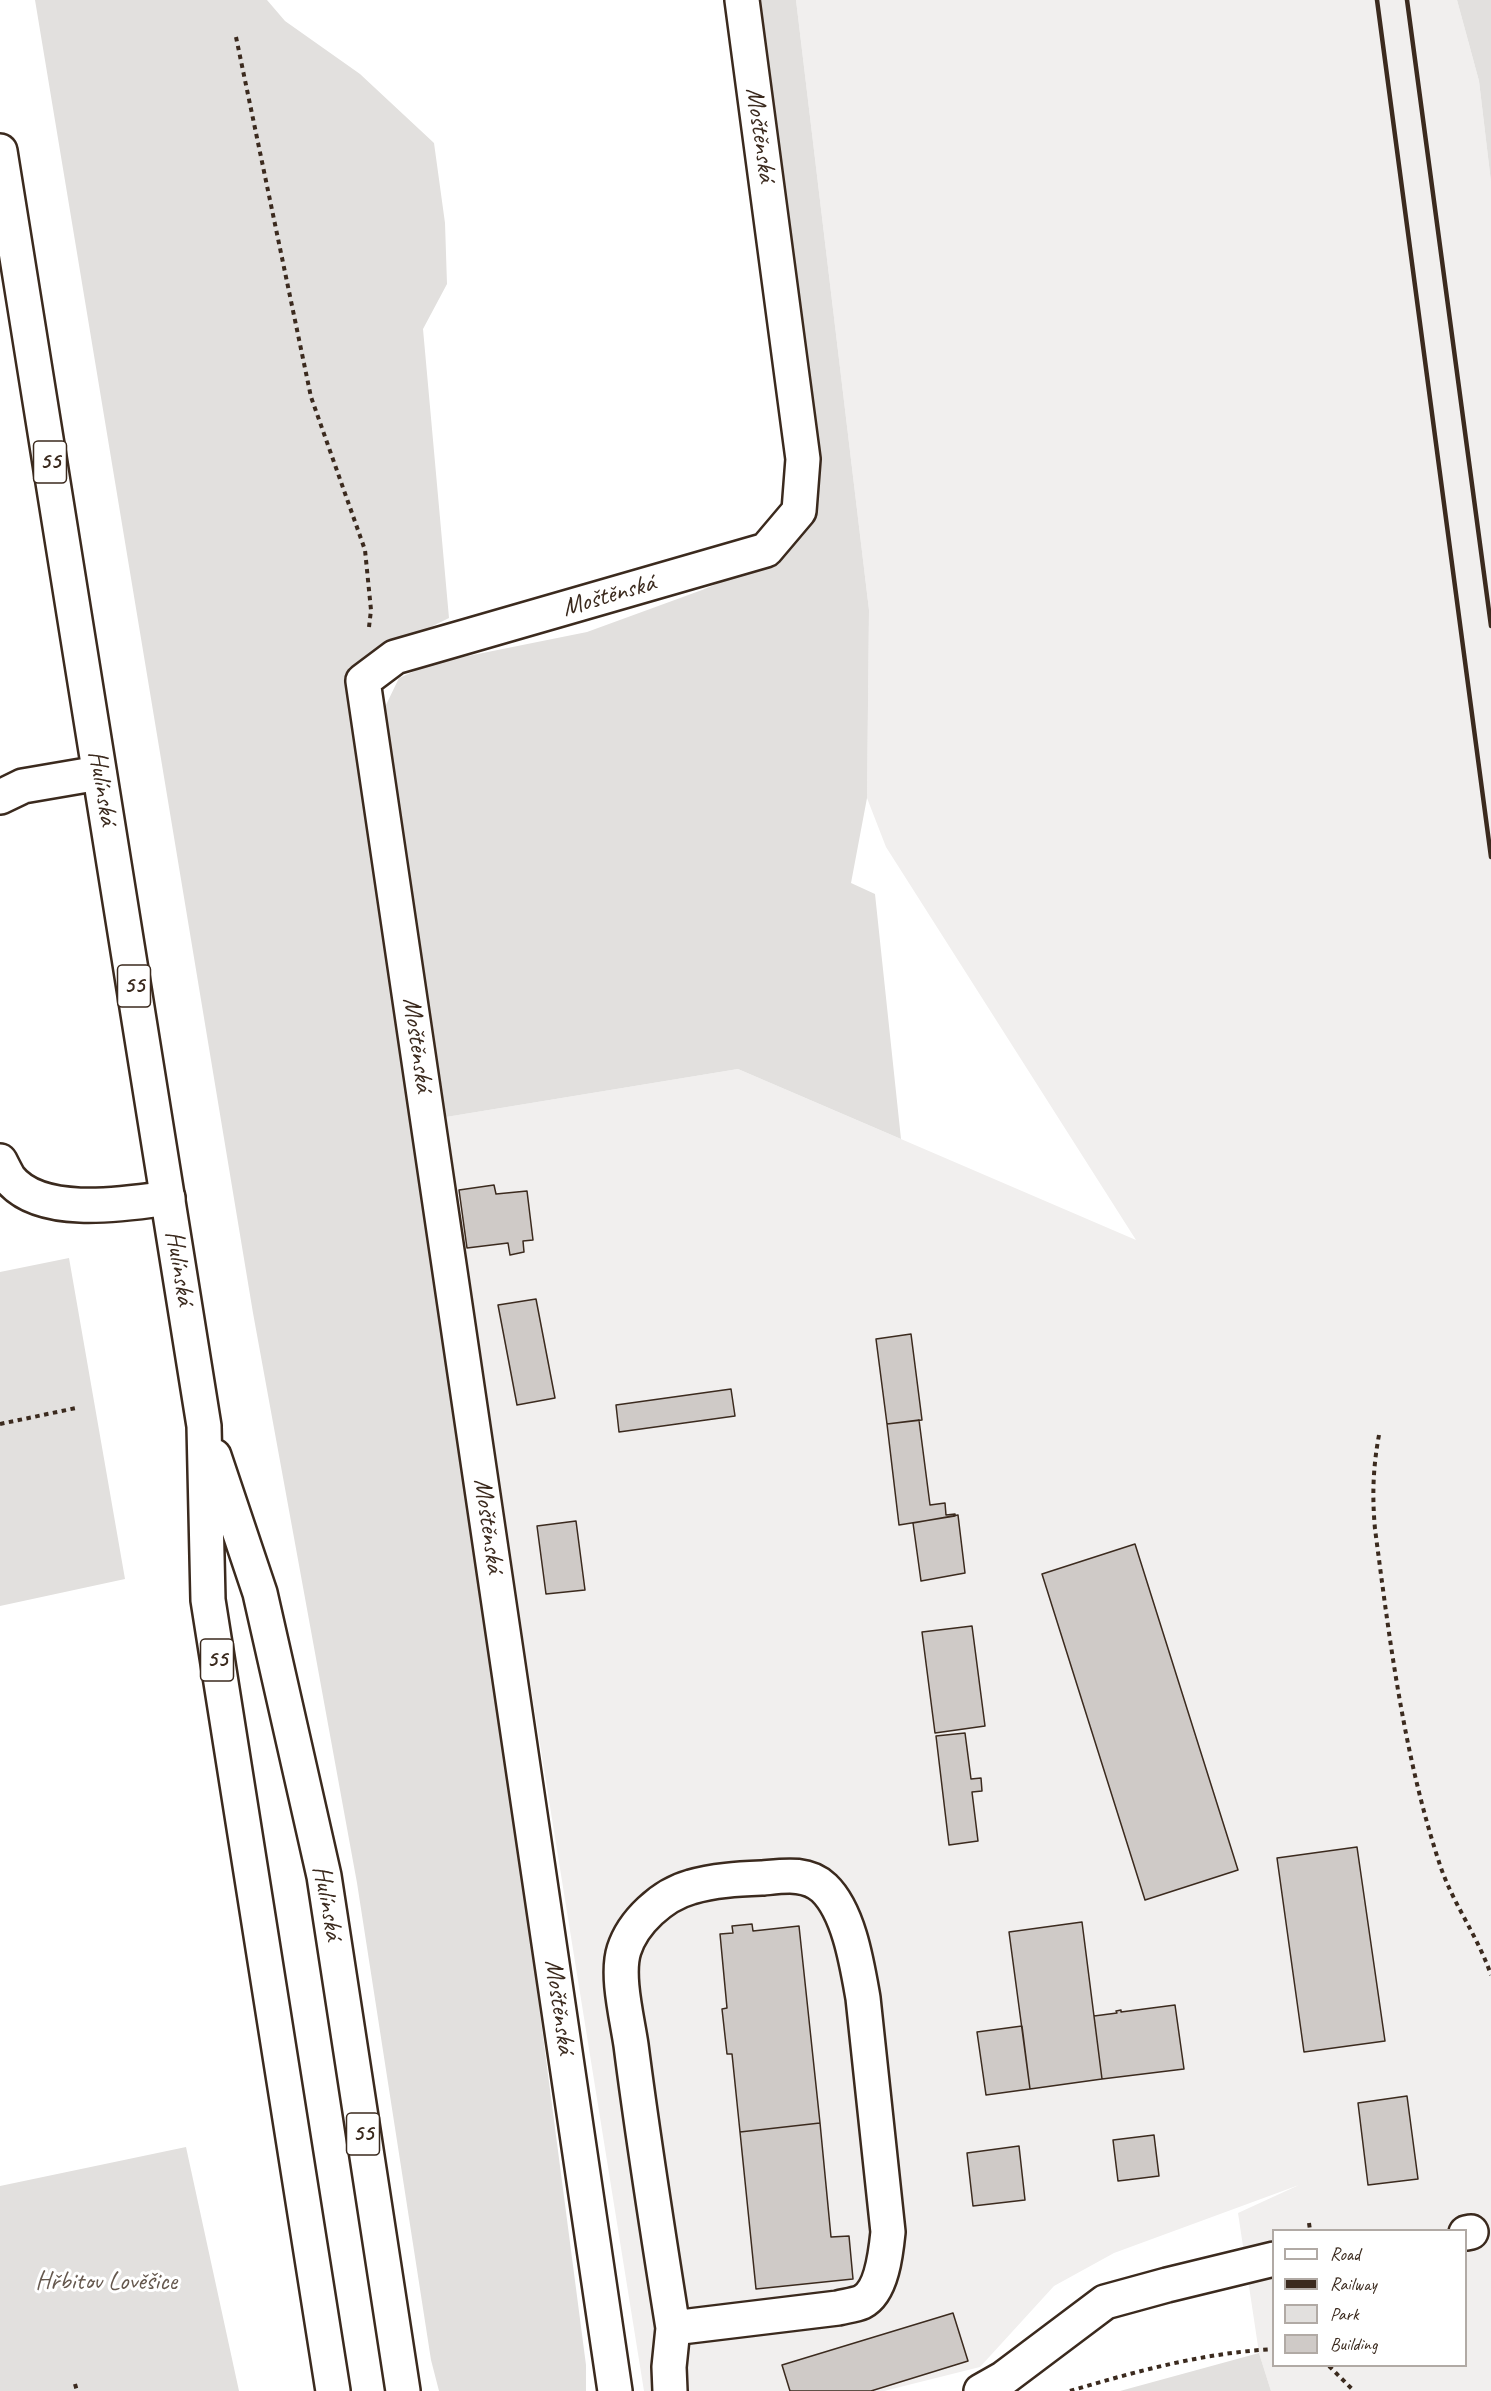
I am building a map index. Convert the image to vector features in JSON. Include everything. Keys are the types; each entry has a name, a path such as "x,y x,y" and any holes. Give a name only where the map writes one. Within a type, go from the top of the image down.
{"main road":[{"name":"Moštěnská","path":"615,2391 363,681 395,657 766,550 799,511 803,459 742,0"},
{"name":"Hulínská","path":"0,151 204,1426 208,1600 333,2391"},
{"path":"0,797 23,786 99,773"},
{"path":"0,1161 10,1179 15,1197 88,1206 168,1198"},
{"name":"Hulínská","path":"204,1426 260,1593 324,1876 403,2391"},
{"path":"670,2391 669,2367 673,2328 621,1976 623,1952 632,1930 657,1905 690,1887 726,1880 790,1876 809,1878 824,1888 839,1909 857,1966 863,1998 888,2232 885,2259 876,2285 863,2302 838,2308 673,2328"},
{"path":"981,2391 1004,2378 1106,2302 1167,2284 1272,2259"}],"path":[{"path":"237,37 311,398 365,550 371,610 363,681"},
{"path":"0,1424 76,1408"},
{"path":"1379,1435 1373,1476 1375,1528 1404,1730 1427,1824 1442,1871 1484,1954 1491,1975"},
{"path":"1309,2223 1310,2229"},
{"path":"1070,2391 1172,2363 1212,2355 1272,2349"},
{"path":"1330,2367 1354,2391"},
{"path":"75,2384 77,2391"}],"shaded area":[{"path":"796,0 1457,0 1479,81 1491,182 1491,2391 1271,2391 1259,2353 1238,2213 1299,2185 1114,2253 1054,2286 980,2367 884,2391 644,2391 526,1657 446,1117 738,1069 1136,1240 886,847 867,798 869,610"}],"green space":[{"path":"35,0 267,0 285,21 360,74 434,143 445,223 447,284 423,329 449,618 348,668 512,1799 586,2365 586,2391 439,2391 431,2360 357,1883 253,1313"},
{"path":"757,0 796,0 869,610 867,798 851,883 875,894 901,1139 738,1069 446,1117 385,707 399,678 433,663 587,632 702,590 764,564 805,521"},
{"path":"1457,0 1491,0 1491,182 1479,81"},
{"path":"69,1258 125,1579 0,1606 0,1272"},
{"name":"Hřbitov Lověšice","path":"186,2147 239,2391 0,2391 0,2186"},
{"path":"1259,2353 1271,2391 1120,2391"}],"building":[{"path":"494,1185 496,1194 527,1191 533,1240 523,1241 524,1252 510,1255 508,1243 467,1248 459,1190"},
{"path":"536,1299 555,1398 517,1405 498,1305"},
{"path":"911,1334 922,1420 887,1424 876,1339"},
{"path":"731,1389 735,1416 619,1432 616,1405"},
{"path":"919,1420 930,1505 945,1503 946,1515 955,1514 955,1516 899,1525 887,1424"},
{"path":"958,1515 965,1573 921,1581 913,1523"},
{"path":"576,1521 585,1590 546,1594 537,1526"},
{"path":"1135,1544 1238,1870 1145,1900 1042,1574"},
{"path":"972,1626 985,1726 935,1733 922,1632"},
{"path":"965,1733 971,1779 981,1778 982,1791 972,1792 978,1841 949,1845 936,1736"},
{"path":"1357,1847 1385,2041 1304,2052 1277,1858"},
{"path":"1082,1922 1102,2079 1030,2089 1009,1932"},
{"path":"752,1924 753,1931 799,1926 820,2123 740,2132 732,2054 727,2054 722,2009 727,2008 720,1934 733,1933 732,1926"},
{"path":"1175,2005 1184,2069 1102,2079 1094,2016 1117,2013 1116,2011 1121,2010 1121,2012"},
{"path":"1022,2026 1030,2089 986,2095 977,2032"},
{"path":"1407,2096 1418,2179 1368,2185 1358,2103"},
{"path":"820,2123 831,2237 849,2236 853,2279 756,2289 740,2132"},
{"path":"1154,2135 1159,2176 1118,2181 1113,2140"},
{"path":"1019,2146 1025,2200 973,2206 967,2153"},
{"path":"953,2313 968,2361 871,2391 790,2391 782,2365"}],"railway":[{"path":"1377,0 1491,857"},
{"path":"1407,0 1491,626"}]}
